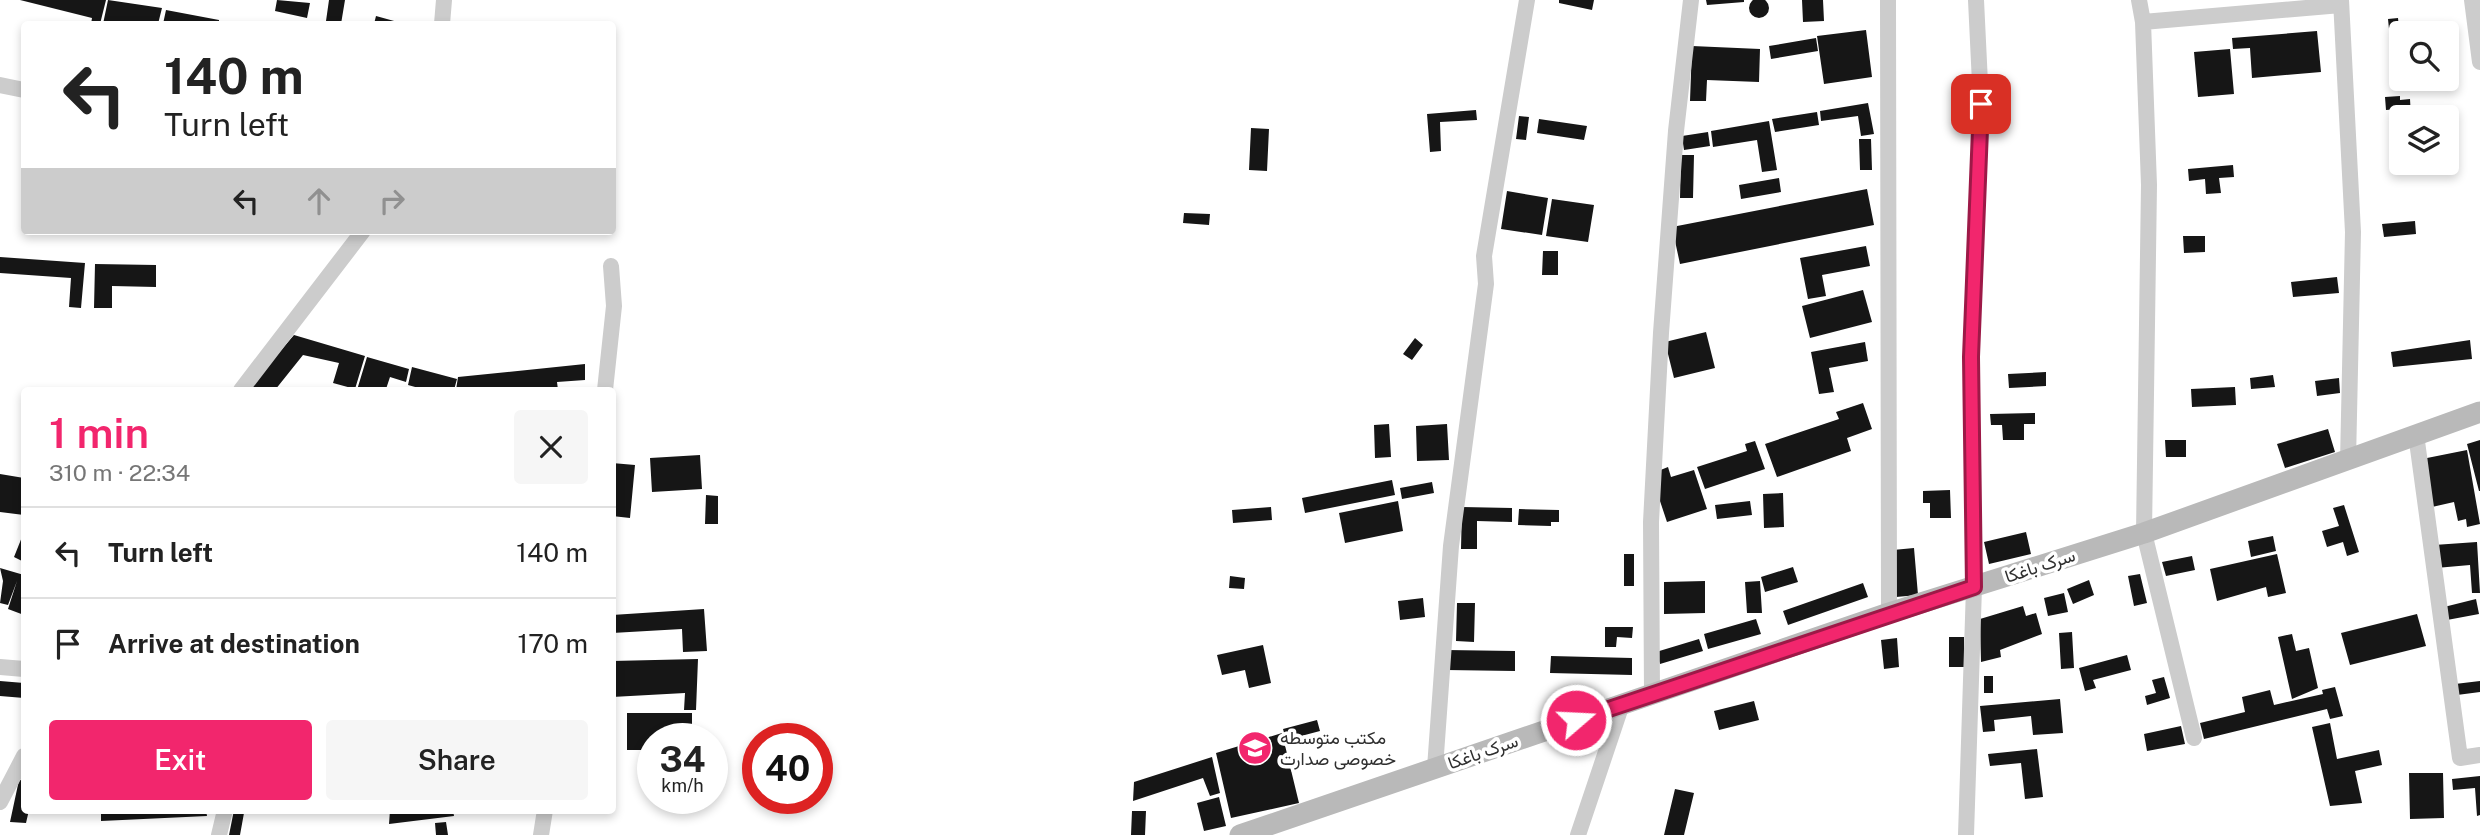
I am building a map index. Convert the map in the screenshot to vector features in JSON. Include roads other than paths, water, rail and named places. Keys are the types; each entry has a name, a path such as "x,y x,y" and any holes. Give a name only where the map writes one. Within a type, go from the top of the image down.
{"street":[{"path":"442,21 444,0"},
{"path":"1435,768 1451,546 1486,284 1484,256 1527,0"},
{"path":"1652,694 1651,522 1661,333 1676,131 1691,0"},
{"path":"1888,0 1889,613"},
{"path":"1966,835 1974,587 1971,357 1981,104 1976,0"},
{"path":"2139,0 2143,22 2149,185 2144,533 2194,738"},
{"path":"2472,0 2480,62"},
{"path":"2143,22 2341,3 2353,232 2348,461"},
{"path":"0,85 21,89"},
{"path":"243,387 360,235"},
{"path":"605,387 614,306 611,265"},
{"name":"سرک باغکا","path":"1240,835 1889,613 2144,533 2480,412"},
{"path":"2416,434 2460,758 2480,755"},
{"path":"0,667 21,669"},
{"path":"1578,835 1622,704"},
{"path":"1,799 21,761"},
{"path":"219,835 224,814"},
{"path":"541,835 544,814"}],"place":[{"name":"مکتب متوسطه خصوصی صدارت","path":"1255,748"}]}
